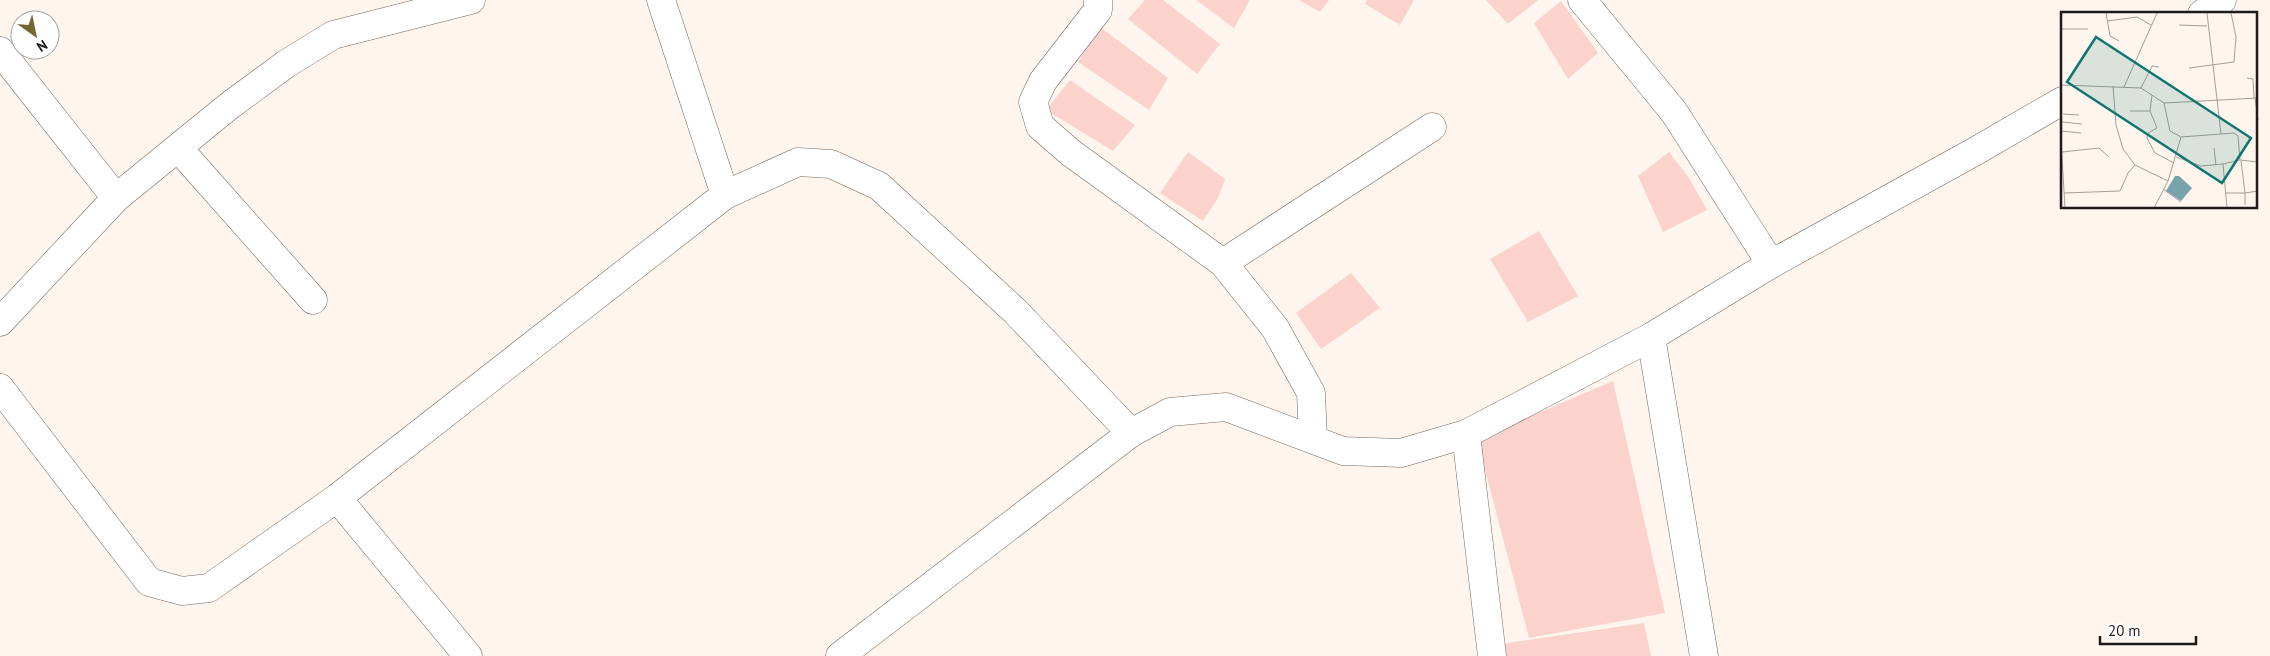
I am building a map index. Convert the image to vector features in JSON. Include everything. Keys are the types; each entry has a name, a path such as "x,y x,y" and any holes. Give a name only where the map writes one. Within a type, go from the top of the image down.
{"street":[{"path":"0,322 116,198 228,106 286,64 333,35 472,0"},
{"path":"661,0 725,195"},
{"path":"1098,0 1098,10 1043,80 1036,95 1033,102 1040,126 1071,153 1223,263 1276,328 1311,393 1313,439"},
{"path":"1582,0 1674,112 1771,264"},
{"path":"2205,12 2222,0"},
{"path":"0,51 116,198"},
{"path":"840,656 1132,433 1170,412 1226,407 1313,439 1342,452 1401,454 1466,434 1651,337 1771,264 2061,101"},
{"path":"1223,263 1432,127"},
{"path":"178,148 313,300"},
{"path":"0,388 149,582 182,591 209,588 337,498 725,195 798,162 831,164 879,186 1015,311 1132,433"},
{"path":"1651,337 1704,656"},
{"path":"1466,434 1492,656"},
{"path":"337,498 468,656"}],"building":[{"path":"1145,0 1163,0 1220,44 1197,74 1128,19"},
{"path":"1196,0 1250,0 1234,28"},
{"path":"1299,0 1329,0 1320,12"},
{"path":"1367,0 1414,0 1400,25 1365,4"},
{"path":"1486,0 1538,0 1508,24"},
{"path":"1561,1 1598,53 1568,79 1534,23"},
{"path":"1100,27 1168,78 1149,110 1078,62"},
{"path":"1070,80 1135,125 1113,151 1046,110"},
{"path":"1188,152 1225,179 1218,198 1203,221 1160,193"},
{"path":"1669,152 1689,178 1707,210 1663,232 1638,176"},
{"path":"1539,231 1578,296 1528,322 1490,259"},
{"path":"1351,273 1380,308 1321,349 1296,313"},
{"path":"1613,381 1665,613 1529,638 1477,439"},
{"path":"1644,623 1651,656 1505,656 1501,644"}]}
